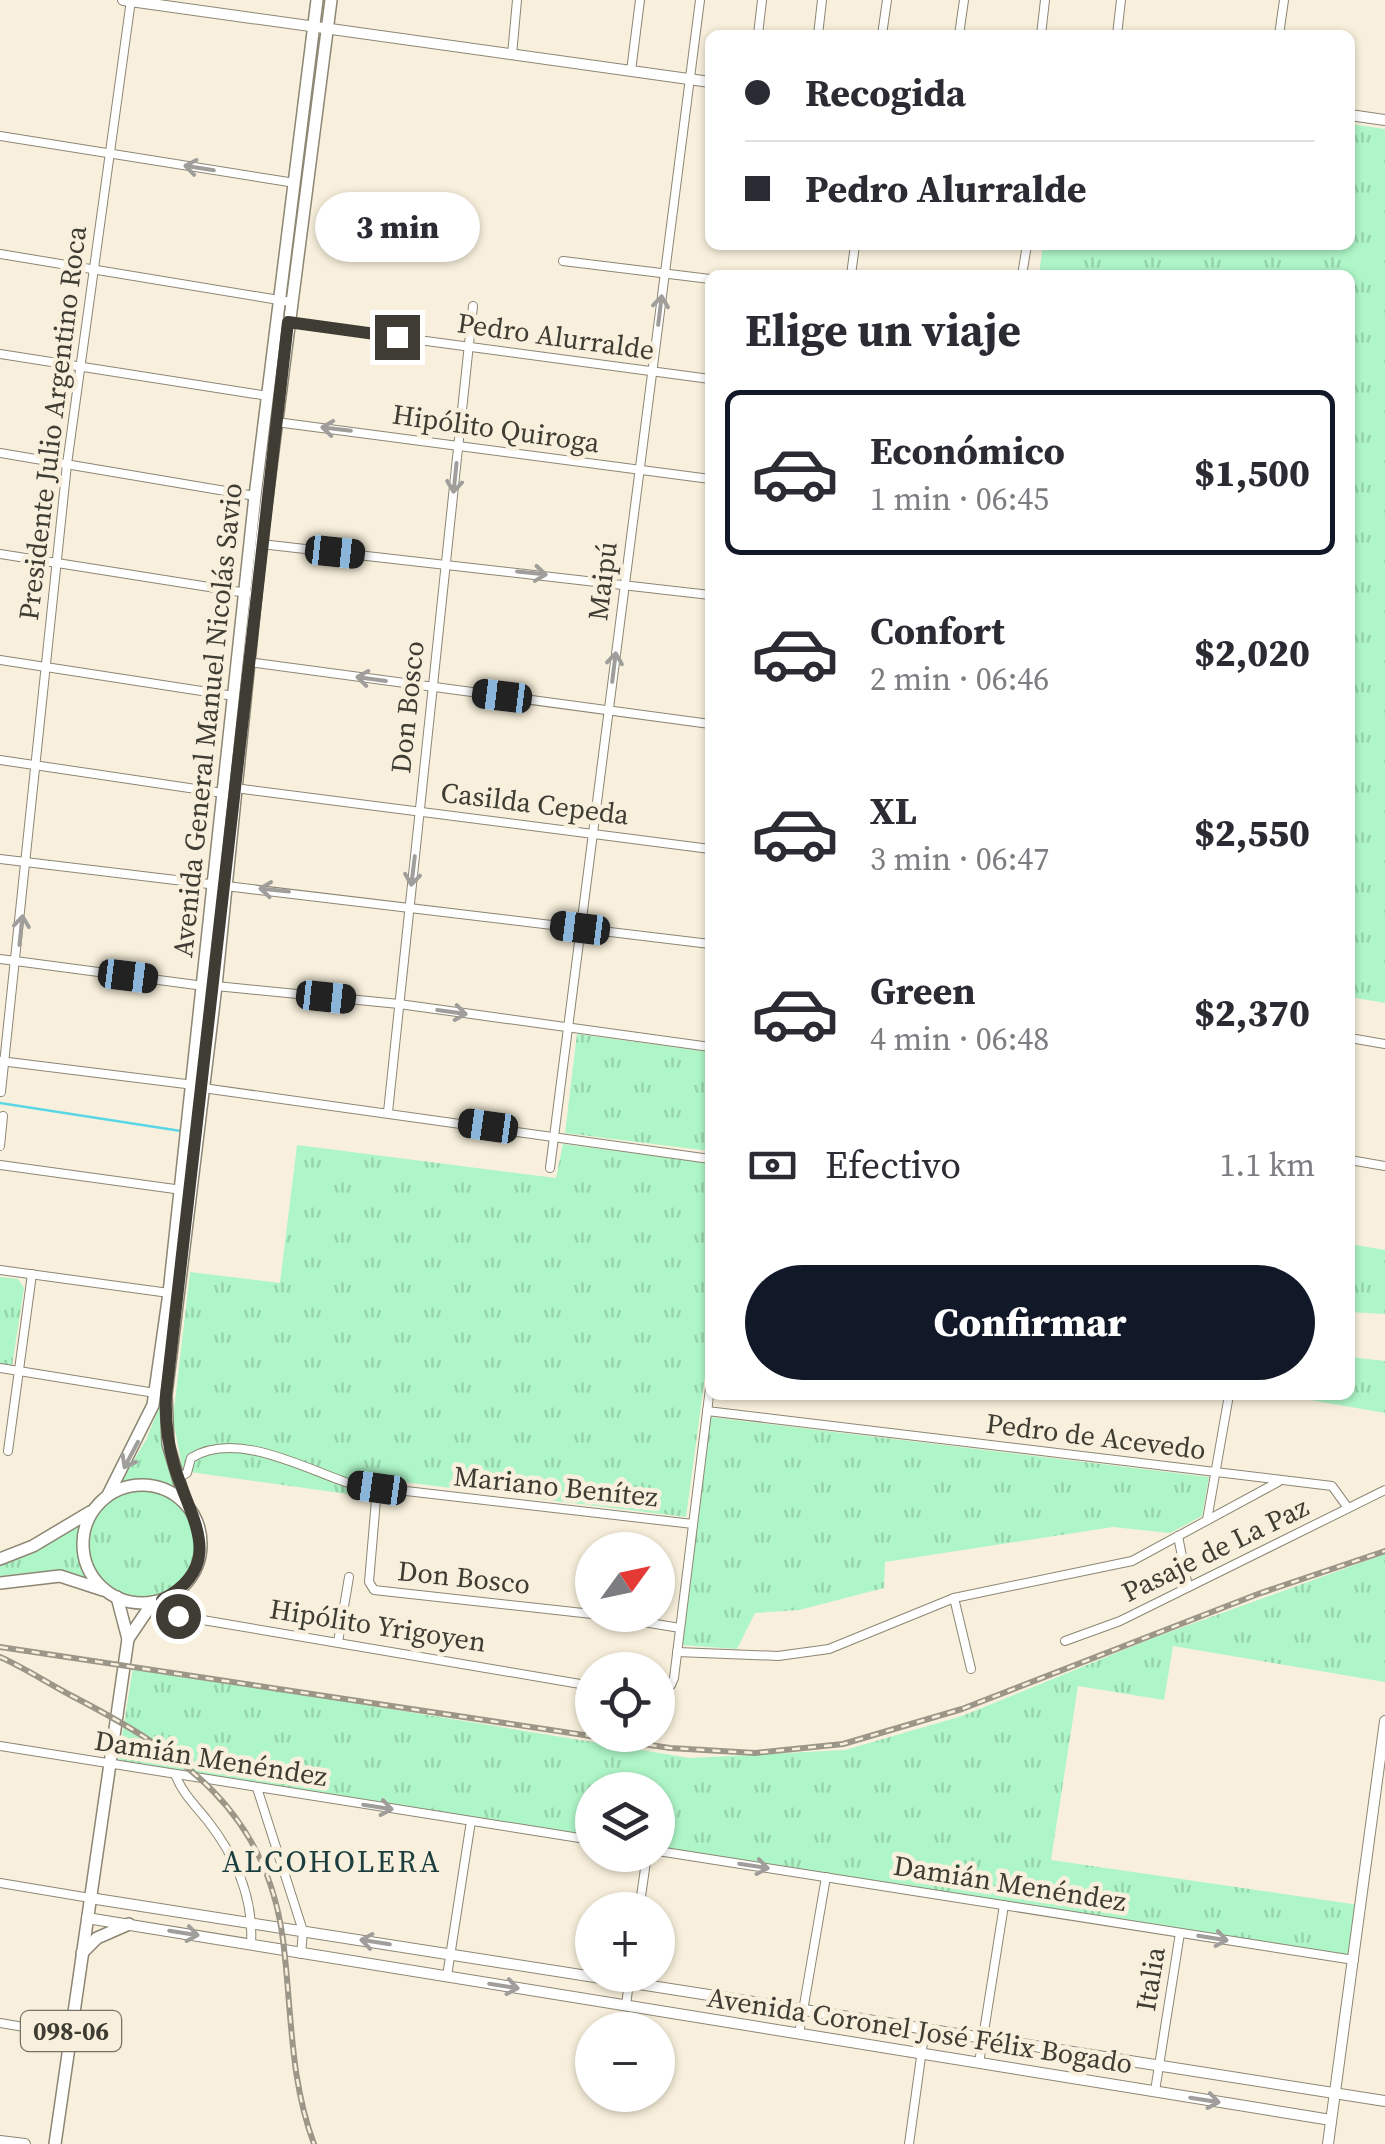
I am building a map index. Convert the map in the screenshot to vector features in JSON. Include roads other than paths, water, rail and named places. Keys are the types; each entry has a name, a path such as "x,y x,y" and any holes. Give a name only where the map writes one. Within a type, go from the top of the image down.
{"main road":[{"path":"123,0 705,81"},
{"name":"Avenida General Manuel Nicolás Savio","path":"286,301 295,182 317,0"},
{"name":"Avenida General Manuel Nicolás Savio","path":"128,1638 157,1601 177,1592 197,1566 200,1533 186,1504 166,1430 166,1395 230,791 249,662 255,496 331,0"},
{"path":"1355,116 1385,120"},
{"name":"Avenida General Manuel Nicolás Savio","path":"230,791 234,696 261,544 283,322"},
{"name":"Avenida General Manuel Nicolás Savio","path":"55,2144 128,1638 112,1594 86,1562 86,1526 144,1430 155,1392 199,1086"},
{"path":"108,1495 149,1485 186,1504"},
{"path":"0,1559 34,1546 94,1509"},
{"path":"0,1583 60,1576 112,1594 157,1601"},
{"path":"1328,2144 1385,1721"},
{"name":"Avenida Coronel José Félix Bogado","path":"90,1898 575,1971"},
{"name":"Avenida Coronel José Félix Bogado","path":"88,1918 1331,2120"},
{"path":"82,1953 96,1938 128,1924"},
{"name":"Avenida Coronel José Félix Bogado","path":"675,1986 1385,2100"},
{"path":"0,2140 25,2144"}],"street":[{"path":"512,54 517,0"},
{"path":"632,71 640,0"},
{"name":"Maipú","path":"550,1168 700,0"},
{"path":"759,30 762,0"},
{"path":"819,30 822,0"},
{"path":"883,30 887,0"},
{"path":"960,30 964,0"},
{"path":"1042,30 1045,0"},
{"path":"1118,30 1121,0"},
{"path":"1281,30 1284,0"},
{"name":"Presidente Julio Argentino Roca","path":"1,1092 28,864 66,464 131,1"},
{"path":"0,136 295,182"},
{"path":"0,254 286,301"},
{"path":"562,260 705,278"},
{"name":"Don Bosco","path":"388,1112 474,306"},
{"name":"Pedro Alurralde","path":"283,322 705,378"},
{"path":"0,354 268,396"},
{"name":"Hipólito Quiroga","path":"276,422 705,478"},
{"path":"0,453 255,496"},
{"path":"261,544 705,594"},
{"path":"0,554 251,594"},
{"path":"0,660 234,696"},
{"path":"249,662 705,723"},
{"name":"Casilda Cepeda","path":"0,760 705,848"},
{"path":"0,860 408,905 705,943"},
{"path":"0,958 210,986 399,1004 705,1045"},
{"path":"1355,1039 1385,1044"},
{"path":"3,1061 705,1158"},
{"path":"0,1146 4,1116"},
{"path":"1355,1161 1385,1166"},
{"path":"0,1165 182,1190"},
{"path":"0,1270 169,1293"},
{"path":"8,1451 32,1274"},
{"path":"0,1368 155,1392"},
{"path":"675,1663 708,1400"},
{"path":"1207,1520 1228,1400"},
{"name":"Pedro de Acevedo","path":"707,1411 1332,1486 1348,1508"},
{"name":"Mariano Benítez","path":"178,1478 187,1473 191,1458 216,1447 304,1462 354,1485 693,1524"},
{"path":"677,1652 811,1653 954,1598 1132,1561 1279,1482"},
{"name":"Don Bosco","path":"377,1488 369,1582 374,1590 575,1612"},
{"name":"Pasaje de La Paz","path":"1065,1642 1188,1588 1384,1490"},
{"path":"1178,1536 1188,1588"},
{"path":"338,1642 349,1578"},
{"path":"954,1598 970,1669"},
{"name":"Hipólito Yrigoyen","path":"157,1601 178,1616 575,1683"},
{"path":"675,1627 680,1628"},
{"name":"Damián Menéndez","path":"0,1746 575,1837"},
{"path":"175,1774 247,1890 251,1944"},
{"path":"257,1788 303,1932 301,1954"},
{"path":"446,1976 470,1821"},
{"name":"Damián Menéndez","path":"675,1854 1355,1960"},
{"path":"800,2034 826,1877"},
{"path":"0,1883 90,1898"},
{"path":"978,2063 1004,1905"},
{"name":"Italia","path":"1155,2092 1180,1933"},
{"path":"626,2005 627,1992"},
{"path":"0,2023 71,2035"},
{"path":"909,2144 925,2028"}],"waterway":[{"path":"0,1103 181,1131"}],"railway":[{"path":"0,1647 670,1748 755,1753 843,1744 962,1709 1258,1594 1385,1551"},
{"path":"0,1657 150,1741 213,1791 238,1821 258,1855 274,1895 283,1940 300,2094 314,2144"}],"district":[{"name":"ALCOHOLERA","path":"332,1862"}]}
